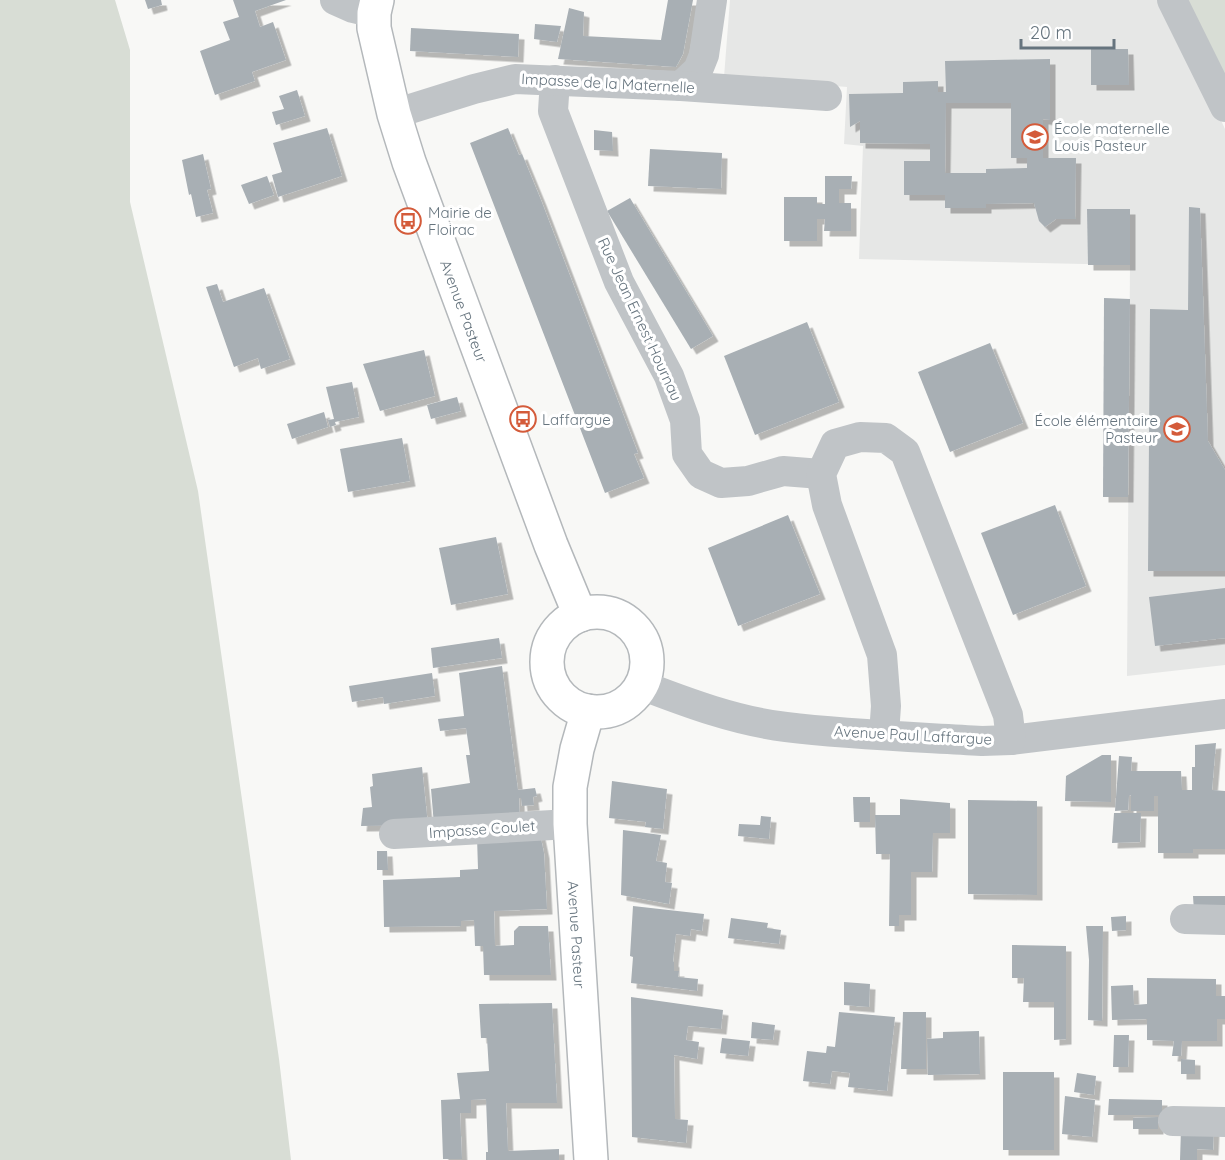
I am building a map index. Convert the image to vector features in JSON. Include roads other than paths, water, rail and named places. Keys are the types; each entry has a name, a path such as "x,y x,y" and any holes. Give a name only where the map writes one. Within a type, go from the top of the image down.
{"main road":[{"name":"Avenue Pasteur","path":"376,7 375,37 394,114 409,162 580,615"},
{"path":"597,612 613,614 629,622 640,636 646,652 647,669 641,685 632,698 619,707 603,712 588,711 572,706 560,695 551,681 547,666 548,650 555,634 565,622 580,615 597,612"},
{"name":"Avenue Pasteur","path":"588,711 577,749 570,787 570,824 591,1160"}],"street":[{"path":"335,0 353,8 376,7"},
{"path":"681,86 698,70 704,54 712,0"},
{"path":"1172,0 1225,107"},
{"name":"Impasse de la Maternelle","path":"394,114 474,88 515,79 681,86 826,96"},
{"name":"Rue Jean Ernest Hournau","path":"555,80 553,111 619,282 669,376 685,420 687,454 701,474 721,483 748,482 783,471 821,474"},
{"path":"884,734 886,706 882,655 827,505 821,474 835,444 860,437 886,438 905,452 1008,715 1011,740"},
{"name":"Avenue Paul Laffargue","path":"641,685 702,707 784,727 982,741 1011,740 1225,714"},
{"name":"Impasse Coulet","path":"394,834 570,824"},
{"path":"1185,919 1225,920"},
{"path":"1173,1121 1225,1122"}],"place":[{"name":"École maternelle Louis Pasteur","path":"1035,137"},
{"name":"Mairie de Floirac","path":"408,221"},
{"name":"Laffargue","path":"523,419"},
{"name":"École élémentaire Pasteur","path":"1177,429"}]}
